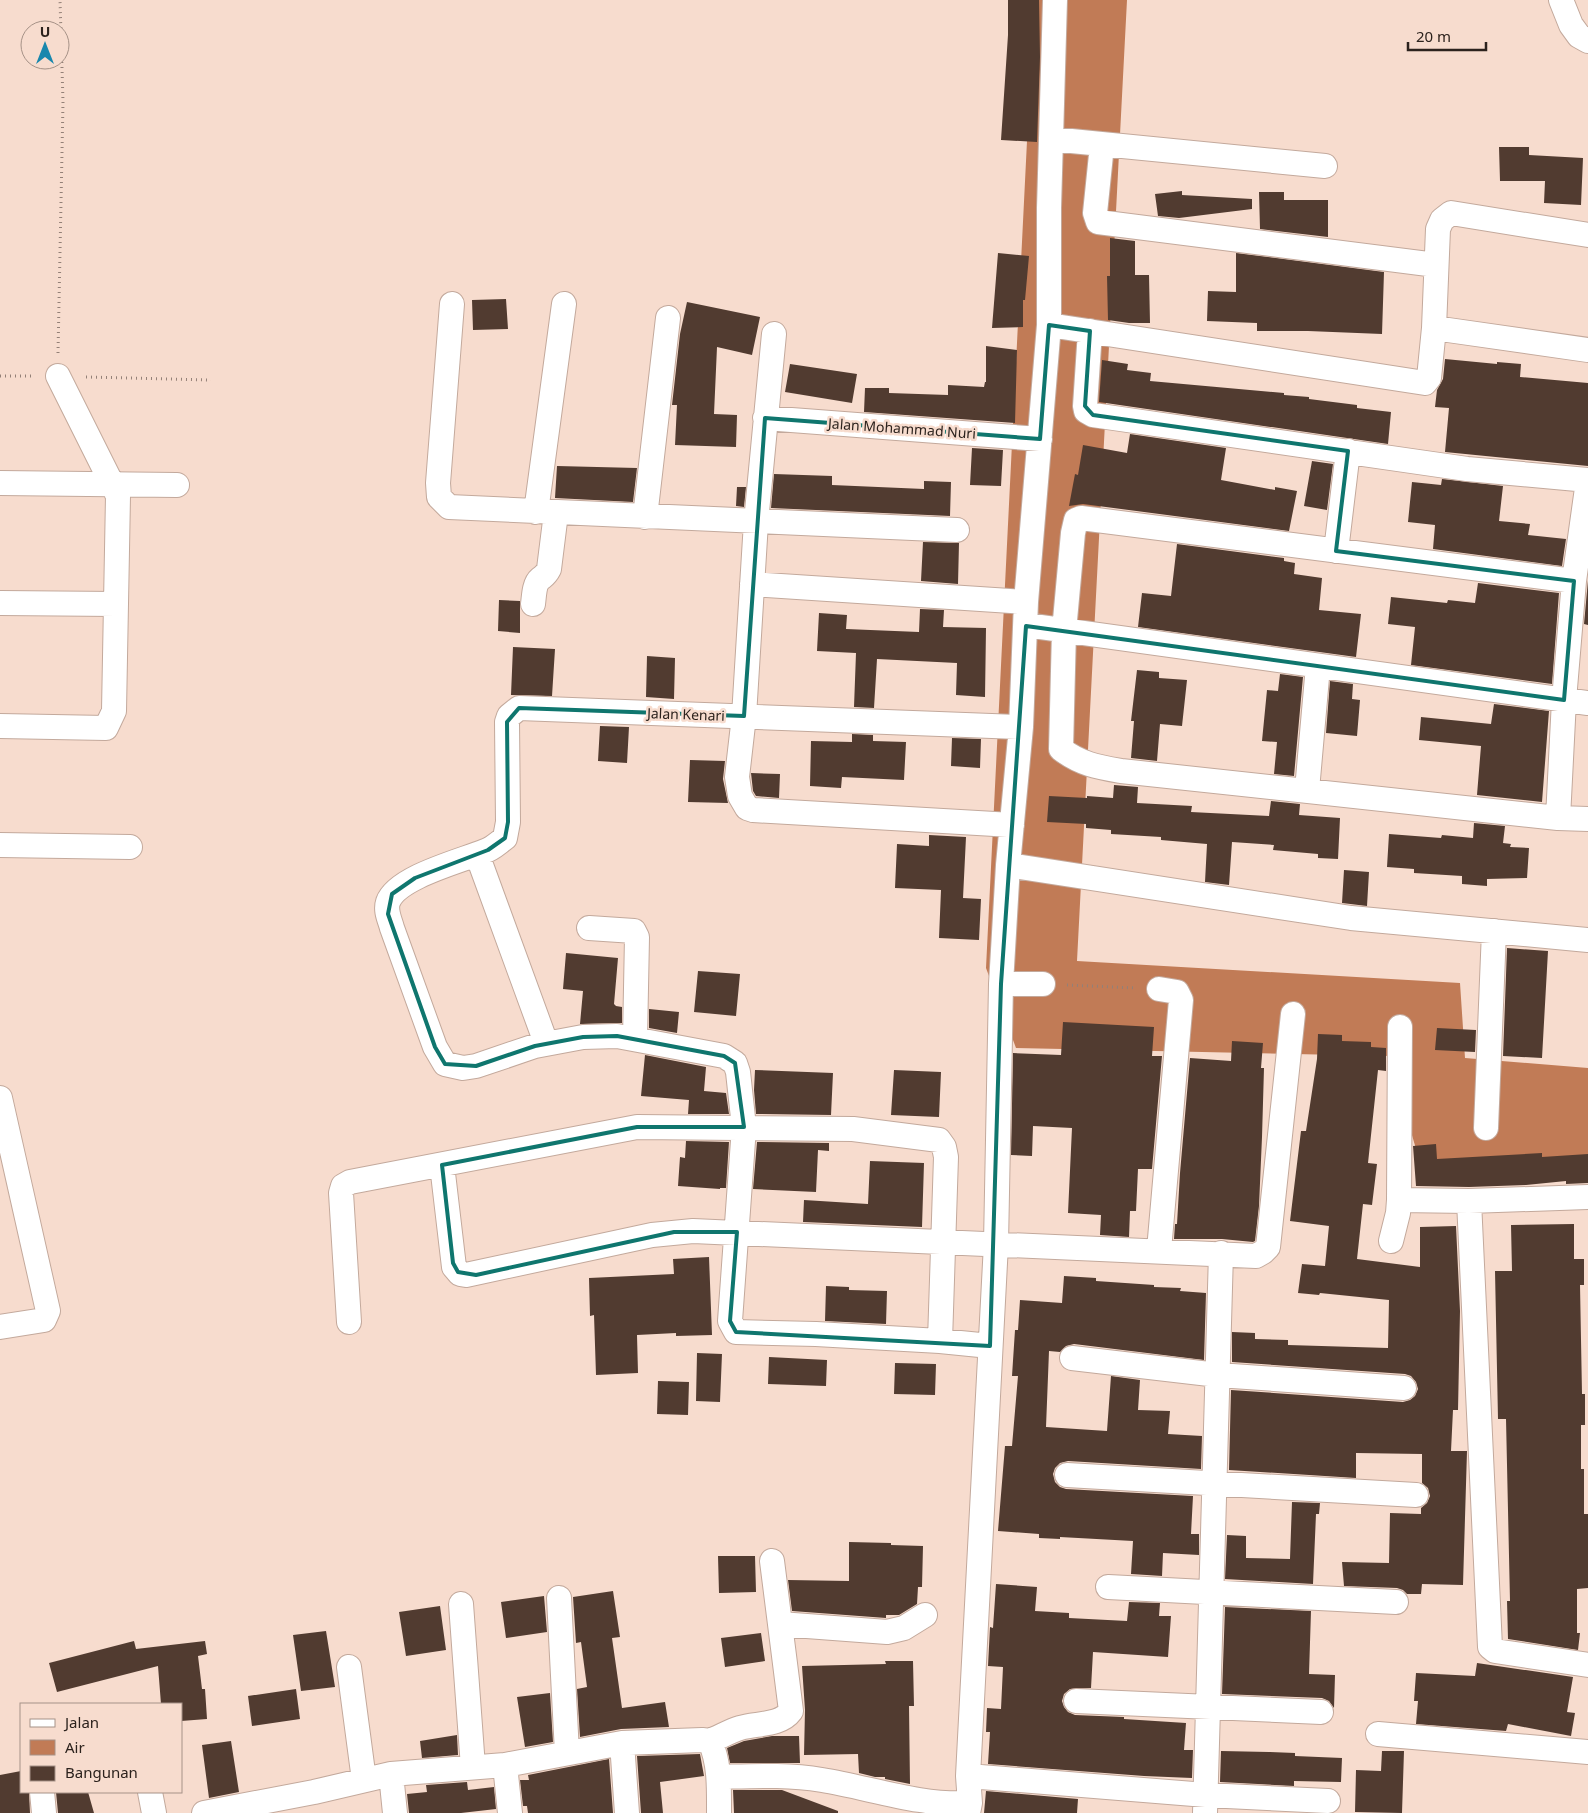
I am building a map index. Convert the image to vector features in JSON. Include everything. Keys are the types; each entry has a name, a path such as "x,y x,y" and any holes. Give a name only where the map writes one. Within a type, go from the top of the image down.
{"street":[{"path":"1055,0 1058,140 1048,208 1086,411 1093,415 1467,469 1588,481 1574,582 1564,700 1558,818"},
{"path":"1561,0 1571,25 1579,36 1588,41"},
{"path":"1058,140 1325,166"},
{"path":"1097,144 1095,213 1098,222 1436,265"},
{"path":"1069,328 1425,383 1429,378 1434,328 1438,229 1442,220 1451,213 1588,235"},
{"path":"452,304 438,483 439,497 449,507 957,530"},
{"path":"533,604 536,584 540,578 546,576 549,569 546,512 564,304"},
{"path":"645,517 668,318"},
{"path":"719,1777 788,1775 823,1780 935,1803 967,1807 996,1244 1023,984 1024,867 1012,826 1021,727 1027,626 1026,602 1040,439 1069,328"},
{"path":"1434,328 1588,350"},
{"path":"774,334 756,522 744,716 737,777 740,796 747,808 762,811 1012,826"},
{"path":"0,726 106,728 114,711 118,496 58,376"},
{"name":"Jalan Mohammad Nuri","path":"765,418 1040,439"},
{"path":"1336,551 1348,451"},
{"path":"0,484 177,485"},
{"path":"1574,582 1081,518 1076,520 1073,533 1060,630 1061,749 1073,759 1092,766 1121,771 1558,818 1588,819"},
{"path":"752,584 1026,602"},
{"path":"0,604 116,604"},
{"path":"1027,626 1588,703"},
{"path":"1307,790 1318,666"},
{"name":"Jalan Kenari","path":"477,854 488,850 504,838 508,822 507,722 509,716 519,708 1021,727"},
{"path":"0,846 130,847"},
{"path":"546,1043 477,854 415,878 392,894 388,904 388,914 392,928 435,1047 445,1064 463,1068 476,1066 546,1043 583,1037 617,1036 694,1052 724,1056 735,1063 744,1127 738,1232 730,1321 736,1332 816,1334 940,1341 990,1346"},
{"path":"1024,867 1351,918 1588,940"},
{"path":"589,928 634,931 637,937 635,1039"},
{"path":"1486,1128 1494,931"},
{"path":"1159,989 1178,992 1181,1006 1159,1250"},
{"path":"442,1165 453,1262 455,1270 463,1275 476,1275 591,1248 674,1232 738,1232 1159,1250 1256,1256 1268,1247 1293,1014"},
{"path":"1392,1241 1399,1200 1400,1027"},
{"path":"0,1098 48,1311 44,1320 0,1327"},
{"path":"349,1322 342,1193 343,1186 350,1182 636,1127 853,1129 856,1131 939,1140 944,1148 946,1157 940,1341"},
{"path":"1399,1200 1469,1201 1588,1198"},
{"path":"1469,1201 1490,1648 1495,1651 1588,1665"},
{"path":"1205,1804 1222,1254"},
{"path":"1072,1358 1218,1376 1404,1388"},
{"path":"1068,1476 1416,1495"},
{"path":"204,1813 263,1807 314,1792 392,1774 505,1765 622,1743 710,1741 739,1728 780,1720 787,1716 790,1711 772,1561"},
{"path":"1108,1587 1396,1602"},
{"path":"559,1598 567,1753"},
{"path":"460,1604 473,1767"},
{"path":"780,1624 887,1632 904,1628 925,1615"},
{"path":"349,1667 364,1780"},
{"path":"1076,1701 1321,1712"},
{"path":"1378,1734 1588,1752"},
{"path":"710,1741 714,1750 719,1777 719,1813"},
{"path":"622,1743 627,1813"},
{"path":"505,1765 510,1813"},
{"path":"392,1774 395,1813"},
{"path":"968,1776 1205,1804 1328,1801"},
{"path":"42,1793 44,1813"},
{"path":"150,1793 154,1813"}],"path":[{"path":"58,376 63,102 60,0"},
{"path":"0,376 211,380"},
{"path":"1023,984 1159,989"}],"highlighted area":[{"path":"1049,325 1090,331 1085,406 1093,415 1348,451 1336,551 1574,581 1564,700 1026,626 1001,984 990,1346 736,1332 730,1321 737,1232 674,1232 476,1275 458,1272 453,1263 442,1165 637,1127 744,1127 735,1063 724,1056 617,1036 583,1037 535,1046 476,1066 445,1064 435,1047 388,914 392,894 415,878 488,850 505,838 508,822 507,722 519,708 744,716 765,418 1040,439"}],"water":[{"path":"1034,0 1127,0 1077,961 1460,983 1465,1058 1588,1068 1588,1171 1423,1173 1389,1056 1016,1048 986,968"}],"building":[{"path":"1008,0 1039,0 1040,57 1037,142 1001,140 1008,35"},
{"path":"1499,147 1529,147 1529,155 1583,158 1581,205 1544,203 1545,181 1500,181"},
{"path":"1182,191 1182,195 1252,199 1252,209 1179,218 1158,216 1155,194"},
{"path":"1259,192 1284,192 1284,200 1328,200 1328,237 1260,229"},
{"path":"1110,238 1135,241 1135,275 1149,275 1150,323 1108,320 1107,276 1110,276"},
{"path":"998,253 1029,256 1025,300 1023,300 1023,327 992,328"},
{"path":"1236,253 1384,272 1382,334 1257,331 1257,323 1207,321 1208,291 1236,292"},
{"path":"506,299 508,329 473,330 472,300"},
{"path":"687,302 760,317 752,355 717,347 714,414 737,415 736,447 675,445 677,405 672,405 680,334"},
{"path":"986,346 1017,350 1015,423 864,412 865,388 889,388 889,393 948,395 948,385 984,387 986,382"},
{"path":"1445,359 1497,364 1497,362 1521,364 1520,377 1588,383 1588,466 1445,452 1449,408 1435,407 1437,390 1443,379"},
{"path":"1102,360 1128,364 1127,370 1151,373 1150,381 1284,393 1284,395 1357,405 1357,408 1391,412 1388,444 1099,402"},
{"path":"790,364 857,374 852,403 785,392"},
{"path":"1130,434 1226,448 1221,480 1275,490 1275,487 1297,491 1289,531 1083,504 1069,506 1075,474 1078,475 1083,445 1127,453"},
{"path":"972,448 1003,450 1001,486 970,485"},
{"path":"1312,461 1333,464 1327,510 1304,506"},
{"path":"557,466 637,468 633,502 555,498"},
{"path":"774,474 832,476 832,485 924,489 924,481 951,482 950,516 771,508"},
{"path":"1442,479 1503,486 1499,521 1530,524 1528,535 1566,539 1562,566 1433,549 1435,525 1408,522 1412,482 1441,485"},
{"path":"737,487 746,487 744,507 736,506"},
{"path":"923,542 959,543 958,584 921,581"},
{"path":"1177,544 1284,558 1284,561 1295,563 1294,574 1322,578 1319,610 1361,614 1356,657 1138,627 1142,593 1171,596"},
{"path":"1588,580 1588,625 1584,624"},
{"path":"1478,583 1559,593 1552,684 1411,665 1415,627 1388,624 1391,597 1447,603 1448,600 1475,603"},
{"path":"499,600 520,601 520,633 498,631"},
{"path":"920,609 944,610 943,627 986,628 985,697 956,695 957,663 877,659 874,708 854,707 856,653 817,651 819,613 847,615 846,629 919,632"},
{"path":"513,647 555,649 552,696 511,695"},
{"path":"647,656 675,658 674,699 646,697"},
{"path":"1137,670 1159,672 1159,678 1187,680 1182,726 1160,724 1157,761 1131,758 1134,721 1131,721"},
{"path":"1280,674 1303,677 1294,776 1274,774 1277,742 1262,741 1267,690 1278,691"},
{"path":"1330,681 1353,684 1352,699 1360,700 1357,736 1326,733"},
{"path":"1494,704 1549,711 1542,802 1477,795 1481,746 1419,740 1421,717 1491,724"},
{"path":"600,726 629,727 627,763 598,761"},
{"path":"852,734 873,735 873,741 906,742 904,780 842,777 841,788 810,786 811,741 852,742"},
{"path":"952,738 981,739 980,768 951,766"},
{"path":"690,760 725,761 723,779 728,803 688,802"},
{"path":"751,773 780,774 779,798 756,796 753,791"},
{"path":"1114,785 1138,787 1137,803 1192,806 1191,812 1269,816 1271,801 1300,804 1299,815 1340,818 1338,859 1318,858 1318,854 1273,850 1274,845 1232,842 1229,885 1205,882 1207,844 1161,840 1161,837 1111,834 1111,830 1086,828 1086,824 1047,822 1049,796 1113,798"},
{"path":"1474,823 1505,826 1503,843 1511,844 1510,847 1529,848 1527,878 1487,879 1487,886 1462,884 1462,876 1414,873 1414,869 1387,867 1389,834 1441,838 1442,835 1473,838"},
{"path":"929,835 966,837 963,898 981,899 979,940 939,938 941,890 895,888 897,844 929,846"},
{"path":"1344,870 1369,872 1367,906 1342,903"},
{"path":"1507,948 1548,951 1542,1058 1503,1056"},
{"path":"566,953 618,958 614,1004 622,1007 622,1023 580,1024 583,991 563,989"},
{"path":"698,971 740,974 736,1016 694,1012"},
{"path":"649,1009 679,1012 677,1033 649,1028"},
{"path":"1063,1022 1154,1027 1152,1056 1162,1056 1152,1169 1138,1169 1136,1211 1130,1211 1129,1237 1100,1235 1101,1215 1068,1213 1072,1128 1033,1126 1032,1156 1011,1155 1013,1053 1061,1055"},
{"path":"1437,1028 1476,1030 1475,1052 1435,1050"},
{"path":"1318,1034 1342,1035 1342,1041 1371,1042 1371,1047 1386,1048 1386,1071 1378,1070 1368,1163 1377,1164 1372,1205 1363,1204 1357,1259 1420,1267 1420,1227 1456,1226 1460,1311 1458,1410 1453,1410 1451,1451 1467,1451 1463,1585 1422,1584 1421,1594 1407,1594 1397,1588 1344,1586 1342,1562 1389,1563 1390,1513 1421,1514 1421,1508 1427,1503 1430,1496 1428,1488 1422,1483 1422,1454 1356,1453 1356,1478 1229,1470 1231,1390 1403,1402 1415,1396 1418,1389 1416,1382 1411,1376 1405,1374 1232,1362 1232,1332 1255,1333 1255,1339 1288,1340 1288,1345 1388,1348 1389,1300 1320,1293 1319,1295 1298,1293 1302,1264 1325,1266 1329,1226 1290,1221 1301,1131 1306,1131 1317,1059"},
{"path":"1232,1041 1263,1043 1261,1068 1264,1068 1262,1137 1259,1206 1255,1241 1174,1239 1175,1224 1177,1224 1190,1058 1231,1061"},
{"path":"645,1055 706,1067 704,1091 726,1093 729,1114 688,1114 689,1100 641,1096"},
{"path":"755,1070 833,1073 831,1115 756,1114"},
{"path":"894,1070 941,1072 939,1117 891,1115"},
{"path":"686,1141 729,1142 726,1188 678,1186 680,1157 685,1158"},
{"path":"757,1142 829,1143 829,1151 818,1150 816,1192 753,1189"},
{"path":"1436,1144 1437,1159 1542,1153 1542,1157 1588,1154 1588,1183 1566,1184 1566,1181 1526,1185 1469,1187 1416,1186 1413,1146"},
{"path":"870,1161 924,1163 922,1227 803,1222 804,1200 868,1204"},
{"path":"1574,1224 1574,1259 1584,1259 1584,1285 1580,1285 1582,1394 1585,1394 1585,1425 1581,1425 1581,1469 1584,1469 1584,1514 1588,1514 1588,1588 1577,1589 1577,1633 1580,1633 1578,1650 1508,1639 1507,1601 1510,1601 1506,1419 1498,1419 1495,1271 1512,1271 1511,1225"},
{"path":"709,1257 712,1335 676,1336 676,1333 637,1335 638,1373 596,1375 594,1315 590,1316 589,1278 674,1274 673,1259"},
{"path":"1064,1276 1096,1278 1096,1281 1154,1285 1154,1287 1181,1288 1180,1291 1206,1293 1204,1360 1074,1344 1066,1346 1060,1352 1049,1351 1046,1427 1107,1431 1111,1376 1140,1380 1138,1410 1170,1411 1168,1434 1202,1436 1201,1469 1068,1461 1060,1463 1055,1468 1053,1474 1055,1482 1060,1487 1066,1489 1193,1496 1191,1534 1199,1534 1199,1555 1163,1553 1162,1576 1131,1574 1133,1541 1060,1537 1060,1539 1039,1538 1039,1534 998,1531 1005,1446 1012,1446 1018,1376 1012,1376 1015,1330 1018,1330 1020,1300 1062,1303"},
{"path":"826,1286 849,1287 849,1290 887,1291 886,1324 825,1321"},
{"path":"697,1353 722,1354 720,1402 696,1401"},
{"path":"769,1357 827,1360 826,1386 768,1384"},
{"path":"895,1363 936,1364 935,1395 894,1394"},
{"path":"658,1381 689,1382 688,1415 657,1414"},
{"path":"1292,1502 1320,1503 1319,1514 1316,1514 1313,1584 1225,1579 1227,1535 1246,1536 1246,1558 1290,1559"},
{"path":"849,1542 923,1546 922,1587 918,1587 917,1604 899,1615 886,1615 886,1618 792,1611 788,1580 849,1581"},
{"path":"718,1556 755,1556 756,1592 719,1593"},
{"path":"996,1584 1037,1587 1035,1611 1069,1613 1069,1618 1127,1621 1129,1602 1160,1603 1159,1616 1171,1616 1168,1657 1093,1652 1091,1688 1070,1689 1064,1694 1062,1701 1068,1712 1075,1715 1124,1717 1124,1719 1186,1723 1184,1750 1193,1750 1192,1778 988,1764 990,1732 986,1732 987,1708 1001,1709 1003,1667 988,1666 990,1627 993,1628"},
{"path":"613,1591 620,1637 612,1638 622,1708 665,1702 669,1727 621,1729 580,1737 577,1689 587,1687 581,1642 576,1643 573,1597"},
{"path":"544,1596 547,1632 506,1638 501,1602"},
{"path":"440,1606 446,1650 406,1656 399,1612"},
{"path":"1225,1607 1311,1611 1309,1674 1335,1675 1334,1708 1329,1701 1322,1698 1222,1694"},
{"path":"326,1631 335,1687 301,1691 293,1635"},
{"path":"761,1633 765,1661 725,1667 721,1638"},
{"path":"134,1641 136,1649 205,1641 207,1654 198,1656 202,1689 205,1689 207,1719 182,1721 182,1703 161,1703 158,1666 57,1692 49,1663"},
{"path":"885,1661 913,1661 914,1706 909,1706 910,1784 885,1779 885,1777 875,1777 859,1773 858,1754 804,1755 805,1710 802,1666 886,1664"},
{"path":"1477,1663 1573,1677 1567,1712 1575,1713 1571,1736 1508,1724 1506,1731 1416,1724 1418,1701 1414,1701 1416,1673 1475,1676"},
{"path":"296,1689 300,1719 252,1726 248,1696"},
{"path":"550,1693 553,1742 525,1747 517,1697"},
{"path":"457,1735 458,1755 422,1758 420,1741"},
{"path":"772,1736 799,1736 800,1763 730,1763 727,1748 744,1741"},
{"path":"231,1741 239,1792 209,1798 202,1745"},
{"path":"1221,1751 1295,1753 1295,1756 1342,1758 1341,1782 1294,1781 1294,1786 1220,1782"},
{"path":"1382,1751 1404,1751 1402,1813 1355,1812 1356,1770 1381,1771"},
{"path":"700,1754 704,1776 660,1782 663,1813 641,1813 637,1756"},
{"path":"609,1759 613,1813 528,1813 527,1806 523,1806 520,1780 529,1780 528,1775"},
{"path":"20,1771 20,1793 29,1793 30,1813 0,1813 0,1775"},
{"path":"467,1782 468,1790 494,1787 496,1809 461,1813 409,1813 407,1794 427,1792 426,1785"},
{"path":"733,1790 782,1790 838,1811 838,1813 734,1813"},
{"path":"986,1791 1078,1799 1077,1813 984,1813"},
{"path":"56,1793 88,1793 94,1813 58,1813"}]}
